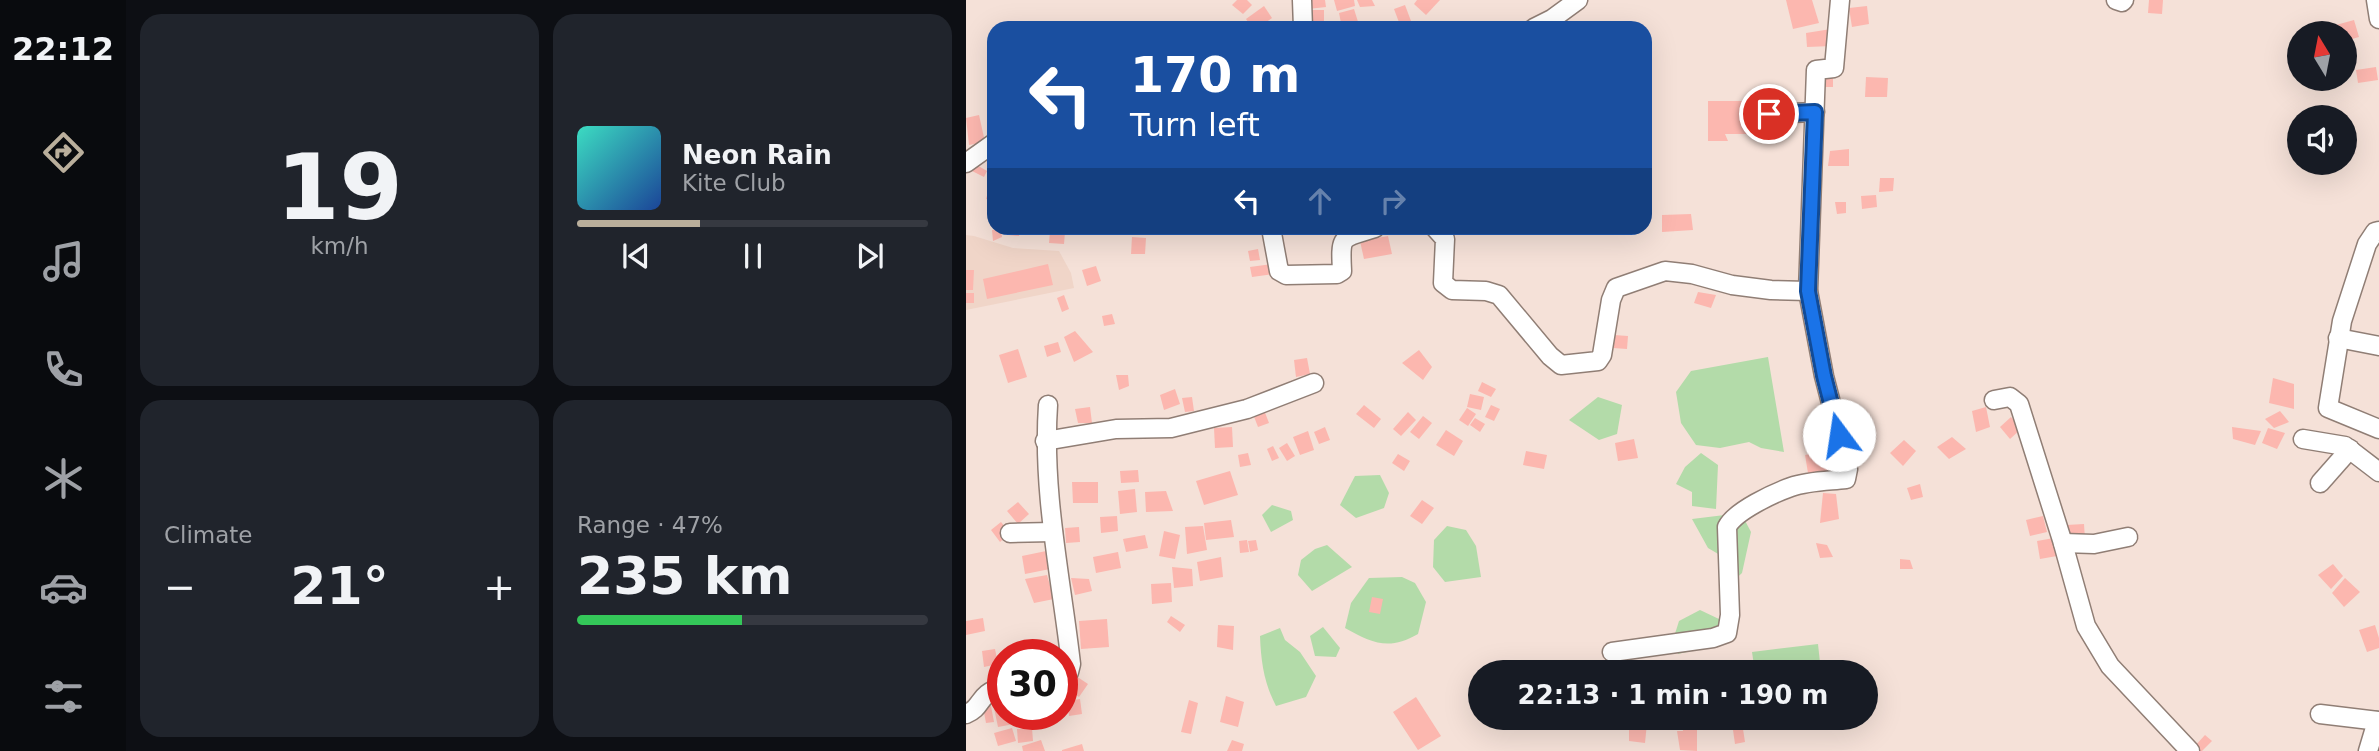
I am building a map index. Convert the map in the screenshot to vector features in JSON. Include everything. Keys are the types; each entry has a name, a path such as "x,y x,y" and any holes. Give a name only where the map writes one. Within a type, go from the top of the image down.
{"street":[{"path":"1302,0 1304,21"},
{"path":"1548,21 1578,0"},
{"path":"1612,652 1713,638 1727,633 1730,615 1727,527 1730,522 1751,506 1792,486 1846,479 1849,469 1824,376 1808,291 1816,70 1834,68 1840,0"},
{"path":"2116,0 2124,0"},
{"path":"2376,0 2379,19"},
{"path":"1769,114 1815,112"},
{"path":"966,163 987,148"},
{"path":"2378,424 2328,408 2338,338 2367,244 2375,232 2379,231"},
{"path":"1272,235 1279,271 1286,275 1336,274 1342,271 1340,244 1344,239 1355,235"},
{"path":"1441,235 1445,239 1443,283 1452,290 1499,295 1550,356 1561,365 1598,361 1602,355 1611,300 1616,288 1665,271 1692,274 1732,285 1808,291"},
{"path":"2338,338 2379,346"},
{"path":"1045,441 1116,429 1171,428 1247,409 1314,383"},
{"path":"1994,400 2010,397 2019,404 2086,626 2110,666 2190,751"},
{"path":"1048,405 1045,441 1053,532 1068,639"},
{"path":"2303,439 2345,446 2379,472"},
{"path":"2320,483 2350,449"},
{"path":"1010,533 1053,532"},
{"path":"2063,544 2094,544 2128,537"},
{"path":"966,714 976,708 987,692"},
{"path":"2320,714 2378,721 2368,751"}],"shaded area":[{"path":"966,235 1013,248 1059,251 1071,273 1074,288 966,310"}],"green space":[{"path":"1768,357 1784,452 1761,448 1749,442 1720,448 1696,445 1681,423 1676,392 1691,371"},
{"path":"1598,397 1622,405 1617,434 1599,440 1569,420"},
{"path":"1701,453 1718,465 1716,509 1692,506 1692,492 1676,484 1685,467"},
{"path":"1380,475 1389,493 1384,508 1356,518 1340,505 1355,476"},
{"path":"1272,505 1291,511 1293,520 1271,532 1262,515"},
{"path":"1741,513 1751,532 1742,573 1728,586 1725,558 1708,548 1692,519"},
{"path":"1447,526 1466,530 1476,546 1481,577 1445,582 1433,567 1434,540"},
{"path":"1327,545 1352,567 1312,591 1298,575 1301,560 1315,549"},
{"path":"1402,577 1415,583 1426,602 1418,634 1389,644 1372,641 1345,628 1351,603 1369,578"},
{"path":"1700,610 1719,619 1721,639 1704,648 1678,654 1673,640 1679,621"},
{"path":"1323,627 1340,648 1336,657 1315,656 1310,636"},
{"path":"1280,628 1285,640 1300,652 1316,676 1306,697 1276,706 1264,672 1260,636"},
{"path":"1818,644 1820,660 1753,660 1752,652"}],"building":[{"path":"1237,0 1247,0 1252,5 1243,14 1232,5"},
{"path":"1307,0 1325,0 1326,7 1308,9"},
{"path":"1334,0 1354,0 1355,6 1337,11"},
{"path":"1357,0 1372,0 1375,6 1360,7"},
{"path":"1417,0 1440,0 1426,15 1414,4"},
{"path":"1786,0 1812,0 1819,23 1793,29"},
{"path":"2149,0 2163,0 2162,14 2148,13"},
{"path":"1405,5 1411,21 1398,21 1394,9"},
{"path":"1264,6 1272,18 1268,21 1246,19"},
{"path":"1867,6 1869,24 1852,27 1849,8"},
{"path":"1354,9 1358,21 1341,21 1339,13"},
{"path":"1308,10 1324,10 1324,21 1308,21"},
{"path":"1831,29 1832,46 1807,47 1806,33"},
{"path":"2376,67 2378,80 2358,83 2357,70"},
{"path":"1820,71 1833,71 1833,87 1818,87"},
{"path":"1866,77 1888,78 1887,97 1865,97"},
{"path":"1708,101 1749,101 1749,110 1761,110 1760,130 1747,129 1747,134 1725,134 1728,141 1708,141"},
{"path":"979,115 985,142 969,145 966,118"},
{"path":"1849,149 1849,166 1828,166 1830,151"},
{"path":"975,164 987,171 984,177 972,171"},
{"path":"1880,178 1894,178 1893,191 1879,192"},
{"path":"1876,195 1877,207 1862,209 1861,196"},
{"path":"1835,202 1846,202 1846,213 1837,214"},
{"path":"1691,214 1693,230 1662,232 1662,215"},
{"path":"992,235 1002,235 1002,237 993,241"},
{"path":"1050,235 1065,235 1064,244 1049,243"},
{"path":"1388,236 1392,254 1364,259 1360,241"},
{"path":"1132,237 1146,238 1145,254 1131,254"},
{"path":"1258,249 1260,260 1250,261 1248,251"},
{"path":"1048,264 1053,285 987,299 983,279"},
{"path":"1272,264 1273,274 1252,277 1250,267"},
{"path":"1096,266 1101,281 1087,286 1082,270"},
{"path":"966,270 974,270 973,290 966,290"},
{"path":"1698,292 1716,295 1711,308 1694,303"},
{"path":"966,293 974,293 974,303 966,303"},
{"path":"1064,295 1069,309 1062,312 1057,298"},
{"path":"1112,314 1115,324 1104,326 1102,316"},
{"path":"1075,331 1093,352 1074,362 1064,337"},
{"path":"1614,335 1628,336 1627,349 1613,348"},
{"path":"1058,342 1061,352 1047,357 1044,346"},
{"path":"1018,349 1027,377 1008,383 999,355"},
{"path":"1419,350 1432,367 1423,380 1402,363"},
{"path":"1307,358 1310,374 1296,377 1294,360"},
{"path":"1116,375 1128,375 1129,386 1119,390"},
{"path":"2273,378 2294,384 2294,409 2269,403"},
{"path":"1482,382 1496,389 1491,397 1478,391"},
{"path":"1175,389 1180,404 1164,410 1160,395"},
{"path":"1470,394 1484,397 1481,410 1467,407"},
{"path":"1192,397 1194,411 1185,412 1182,398"},
{"path":"1364,405 1381,419 1374,428 1356,414"},
{"path":"1491,405 1500,409 1494,421 1485,417"},
{"path":"1090,407 1092,423 1078,423 1075,409"},
{"path":"1986,407 1990,427 1976,432 1972,411"},
{"path":"1467,408 1476,414 1468,426 1459,420"},
{"path":"1264,410 1269,423 1258,427 1253,414"},
{"path":"2280,411 2289,422 2274,428 2265,419"},
{"path":"1408,412 1416,420 1401,436 1393,429"},
{"path":"1423,416 1432,423 1419,439 1410,432"},
{"path":"2011,417 2021,429 2010,439 2000,427"},
{"path":"1475,418 1485,424 1480,432 1470,425"},
{"path":"1232,427 1233,447 1215,448 1214,428"},
{"path":"1325,427 1330,440 1319,444 1314,432"},
{"path":"2232,427 2261,431 2255,445 2233,439"},
{"path":"2268,428 2285,433 2277,449 2262,443"},
{"path":"1446,430 1463,441 1454,456 1436,445"},
{"path":"1308,431 1314,450 1300,455 1293,437"},
{"path":"1952,437 1966,449 1949,459 1937,447"},
{"path":"1634,439 1638,458 1618,461 1615,443"},
{"path":"1904,440 1916,451 1903,466 1890,453"},
{"path":"1287,443 1295,456 1287,461 1279,448"},
{"path":"1273,446 1279,458 1272,461 1267,449"},
{"path":"1835,449 1839,474 1809,479 1805,455"},
{"path":"1526,451 1547,455 1544,469 1523,465"},
{"path":"1248,453 1251,465 1240,467 1238,455"},
{"path":"1398,454 1410,461 1404,471 1392,463"},
{"path":"1138,470 1139,482 1121,483 1120,471"},
{"path":"1230,471 1238,495 1204,505 1196,481"},
{"path":"1072,482 1098,482 1098,503 1073,503"},
{"path":"1920,484 1923,497 1911,500 1907,488"},
{"path":"1135,489 1137,512 1120,514 1118,491"},
{"path":"1166,491 1173,511 1146,512 1145,492"},
{"path":"1823,493 1836,494 1839,519 1820,523"},
{"path":"1422,500 1434,508 1422,524 1410,516"},
{"path":"1018,502 1029,514 1018,524 1007,511"},
{"path":"1117,516 1118,531 1101,533 1100,517"},
{"path":"2043,516 2047,532 2030,536 2026,520"},
{"path":"1231,520 1234,537 1206,540 1204,523"},
{"path":"1001,522 1010,533 1000,542 991,530"},
{"path":"2084,524 2085,539 2067,540 2066,525"},
{"path":"1203,526 1207,550 1187,554 1185,527"},
{"path":"1079,527 1080,542 1066,543 1065,528"},
{"path":"1164,531 1180,535 1175,559 1159,556"},
{"path":"1145,535 1148,548 1126,552 1123,539"},
{"path":"2054,538 2057,556 2040,559 2037,541"},
{"path":"1247,540 1249,552 1240,553 1239,541"},
{"path":"1256,540 1258,550 1250,552 1248,541"},
{"path":"1816,543 1827,545 1833,557 1820,558"},
{"path":"1051,550 1055,568 1025,574 1022,556"},
{"path":"1118,552 1121,568 1096,573 1093,557"},
{"path":"1221,557 1223,577 1200,581 1197,562"},
{"path":"1900,559 1910,560 1913,569 1900,569"},
{"path":"2333,564 2343,576 2331,589 2318,575"},
{"path":"1172,567 1192,569 1193,586 1174,588"},
{"path":"1047,575 1054,599 1034,603 1025,579"},
{"path":"1071,578 1089,579 1092,591 1075,595"},
{"path":"2345,578 2360,592 2344,607 2332,593"},
{"path":"1171,583 1172,602 1152,604 1151,584"},
{"path":"1372,597 1383,599 1380,614 1369,612"},
{"path":"1171,616 1185,625 1180,632 1167,622"},
{"path":"983,618 985,631 966,635 966,621"},
{"path":"1107,619 1109,647 1081,649 1079,621"},
{"path":"1218,625 1234,626 1233,650 1217,647"},
{"path":"2375,625 2379,648 2367,652 2359,630"},
{"path":"987,650 987,666 984,667 982,651"},
{"path":"1078,677 1088,684 1078,696"},
{"path":"1226,696 1244,702 1238,727 1220,722"},
{"path":"1416,697 1441,736 1418,750 1393,712"},
{"path":"1078,699 1082,714 1078,715"},
{"path":"1189,700 1198,703 1191,734 1181,732"},
{"path":"987,706 987,723 986,723 983,707"},
{"path":"1013,730 1016,741 998,746 994,733"},
{"path":"1017,730 1032,730 1033,741 1018,743"},
{"path":"1629,730 1646,730 1645,743 1629,741"},
{"path":"1697,730 1697,751 1680,750 1677,731"},
{"path":"1733,730 1743,730 1745,742 1735,744"},
{"path":"2205,735 2212,741 2202,751 2196,751 2193,748"},
{"path":"1041,740 1045,751 1023,751 1022,746"},
{"path":"1232,740 1244,744 1242,751 1227,751"},
{"path":"1082,744 1084,751 1062,751 1062,750"}],"route":[{"path":"1769,114 1815,112 1808,291 1824,376 1839,435"}]}
